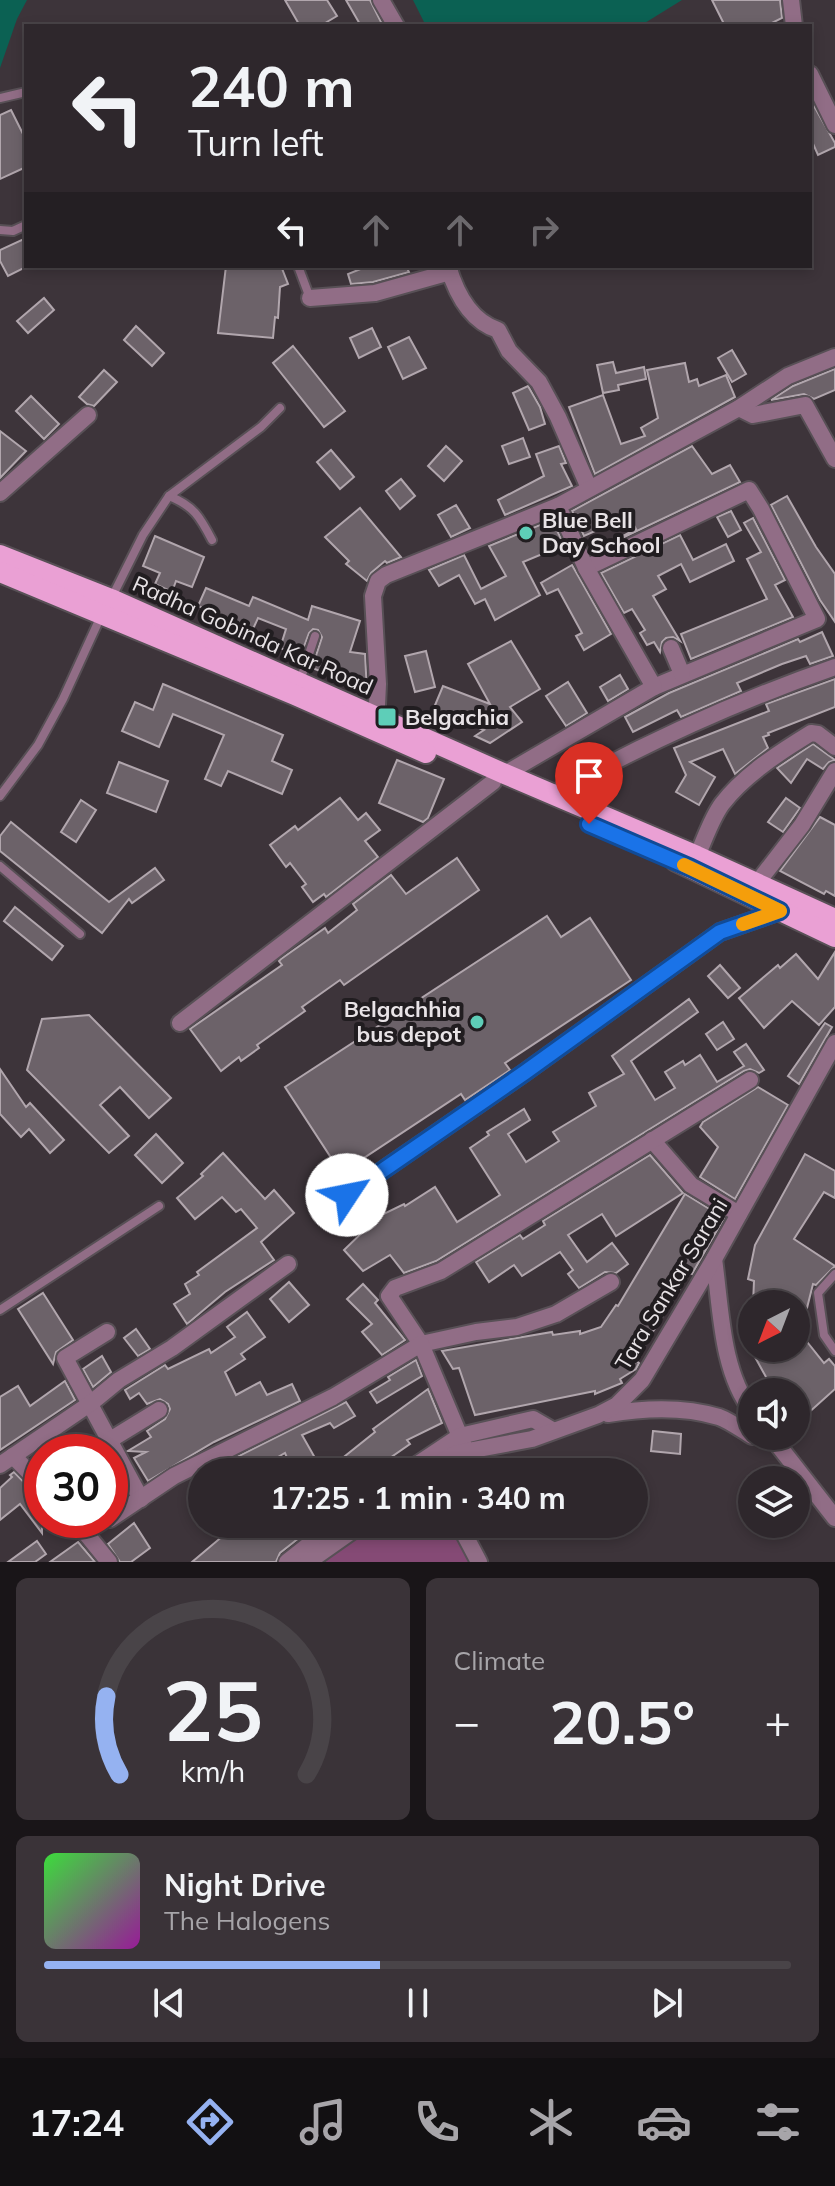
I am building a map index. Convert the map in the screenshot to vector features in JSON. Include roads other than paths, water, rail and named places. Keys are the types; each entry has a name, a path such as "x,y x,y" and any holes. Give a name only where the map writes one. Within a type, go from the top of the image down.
{"main road":[{"name":"Radha Gobinda Kar Road","path":"0,555 106,607 300,682 376,724"},
{"path":"0,572 106,607 281,689 376,724 691,868 752,890 784,905 835,937"},
{"path":"499,778 553,794 697,856 752,890"},
{"path":"784,905 835,919"}],"street":[{"path":"381,0 395,24"},
{"path":"791,0 794,24"},
{"path":"812,78 835,125"},
{"path":"310,298 375,293 449,269 455,290 482,325 498,330 509,351 539,382 589,488"},
{"path":"376,724 378,646 373,596 378,581 398,569 558,506 739,408 788,376 835,357"},
{"path":"739,408 753,415 805,405 835,459"},
{"path":"0,493 88,415"},
{"path":"180,1023 499,778 654,687 817,619 749,490 586,568"},
{"path":"558,506 586,568 654,687"},
{"path":"671,648 682,674"},
{"path":"553,794 615,760 688,726 835,667"},
{"path":"697,856 722,805 770,758 811,733 818,734 835,747"},
{"path":"752,890 802,825 835,771"},
{"path":"322,1212 524,1073 720,932 784,905"},
{"name":"Tara Sankar Sarani","path":"449,1458 457,1453 463,1443 532,1439 598,1415 617,1405 642,1380 835,1043"},
{"path":"434,1458 463,1443 421,1344 389,1296 390,1292 441,1271 750,1080"},
{"path":"652,1140 691,1185 739,1214"},
{"path":"714,1259 724,1345 738,1383"},
{"path":"24,1472 7,1460 91,1403 119,1380 172,1348 288,1264"},
{"path":"128,1507 174,1476 333,1397 421,1344 530,1323 556,1314 611,1282"},
{"path":"107,1332 65,1358 107,1434"},
{"path":"598,1415 641,1409 680,1410 721,1418 738,1428"},
{"path":"120,1434 159,1410"},
{"path":"777,1450 786,1455"},
{"path":"782,1450 835,1518"},
{"path":"128,1474 141,1499"},
{"path":"90,1538 108,1562"},
{"path":"287,1562 317,1538"},
{"path":"308,1562 342,1538"},
{"path":"466,1538 479,1562"}],"lane":[{"path":"0,98 24,92"},
{"path":"0,230 13,231 24,226"},
{"path":"299,268 310,298"},
{"path":"0,796 38,745 143,535 169,496 261,427 280,408"},
{"path":"169,496 188,503 202,520 212,540"},
{"path":"300,682 315,636"},
{"path":"0,777 10,784"},
{"path":"0,866 80,934"},
{"path":"0,1310 159,1206"},
{"path":"835,1274 818,1293 824,1335 835,1351"}],"place":[{"name":"Blue Bell Day School","path":"526,533"},
{"name":"Belgachia","path":"387,717"},
{"name":"Belgachhia bus depot","path":"477,1022"}]}
